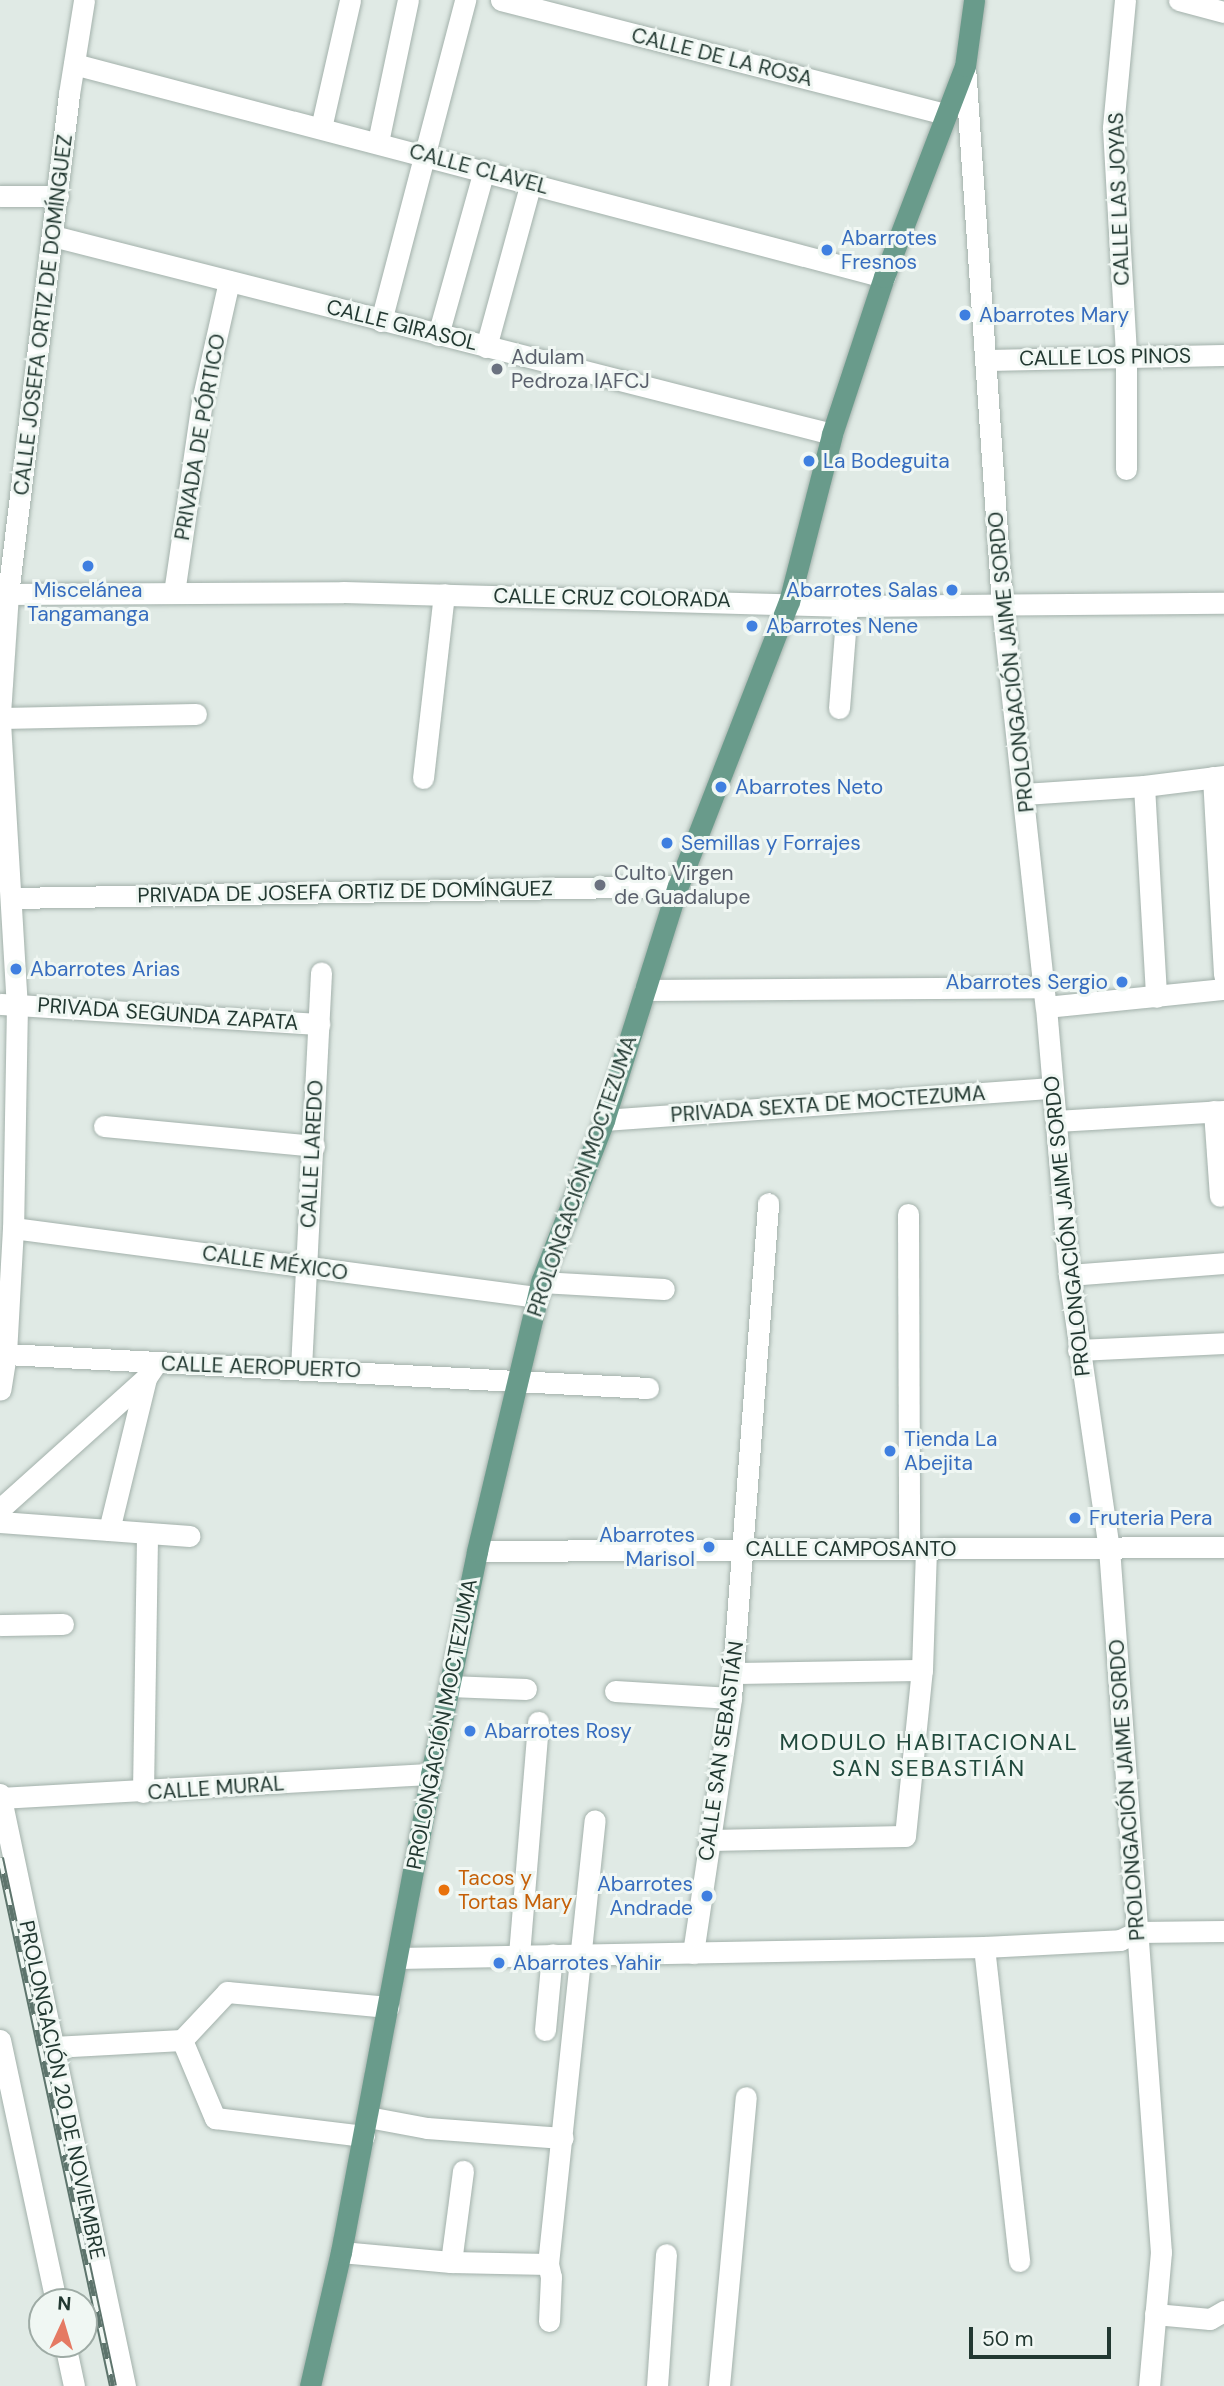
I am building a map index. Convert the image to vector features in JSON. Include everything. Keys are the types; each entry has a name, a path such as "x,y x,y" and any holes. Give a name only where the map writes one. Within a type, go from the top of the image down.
{"main road":[{"name":"PROLONGACIÓN MOCTEZUMA","path":"310,2386 341,2252 431,1774 477,1551 539,1289 604,1120 678,886 789,602 832,433 884,276 944,114 965,66 974,0"}],"street":[{"name":"CALLE JOSEFA ORTIZ DE DOMÍNGUEZ","path":"0,1390 6,1354 13,1228 8,1004 12,898 4,836 0,718 4,594 84,0"},
{"path":"321,128 350,0"},
{"path":"377,142 408,0"},
{"path":"381,321 465,0"},
{"name":"CALLE DE LA ROSA","path":"501,0 944,114"},
{"name":"CALLE LAS JOYAS","path":"1125,0 1113,128 1126,356 1126,469"},
{"path":"1179,0 1224,12"},
{"name":"CALLE CLAVEL","path":"74,64 884,276"},
{"name":"PROLONGACIÓN JAIME SORDO","path":"965,66 1002,605 1045,997 1069,1275 1109,1548 1161,2252 1149,2386"},
{"path":"438,335 484,170"},
{"path":"486,346 531,182"},
{"path":"0,196 58,196"},
{"name":"CALLE GIRASOL","path":"53,236 832,433"},
{"name":"PRIVADA DE PÓRTICO","path":"174,593 202,401 229,281"},
{"name":"CALLE LOS PINOS","path":"987,360 1224,355"},
{"name":"CALLE CRUZ COLORADA","path":"4,594 444,594 789,602 847,606 1224,603"},
{"path":"423,778 444,594"},
{"path":"839,708 847,606"},
{"path":"0,718 196,714"},
{"path":"1024,794 1144,786 1219,776 1224,975"},
{"path":"1144,786 1156,997"},
{"name":"PRIVADA DE JOSEFA ORTIZ DE DOMÍNGUEZ","path":"12,898 678,886"},
{"name":"CALLE LAREDO","path":"301,1368 321,972"},
{"path":"645,989 1156,997 1224,989"},
{"name":"PRIVADA SEGUNDA ZAPATA","path":"8,1004 318,1024"},
{"name":"PRIVADA SEXTA DE MOCTEZUMA","path":"604,1120 1052,1088"},
{"path":"1056,1121 1219,1111 1220,1196"},
{"path":"104,1126 314,1146"},
{"name":"CALLE SAN SEBASTIÁN","path":"693,1953 731,1698 768,1203"},
{"path":"709,1840 905,1836 922,1670 908,1214"},
{"name":"CALLE MÉXICO","path":"13,1228 305,1267 539,1289 664,1289"},
{"path":"1069,1275 1224,1263"},
{"path":"1079,1350 1224,1343"},
{"name":"CALLE AEROPUERTO","path":"6,1354 151,1371 301,1368 648,1388"},
{"path":"0,1509 151,1371"},
{"path":"109,1530 151,1371"},
{"path":"0,1522 189,1536"},
{"path":"143,1792 147,1534"},
{"name":"CALLE CAMPOSANTO","path":"477,1551 1224,1547"},
{"path":"0,1625 63,1624"},
{"path":"733,1673 922,1670"},
{"path":"449,1686 526,1689"},
{"path":"615,1691 731,1698"},
{"path":"519,1955 538,1722"},
{"name":"CALLE MURAL","path":"0,1796 143,1792 431,1774"},
{"name":"PROLONGACIÓN 20 DE NOVIEMBRE","path":"0,1796 125,2386"},
{"path":"549,2321 551,2277 548,2264 583,1953 595,1819"},
{"path":"397,1958 984,1947 1120,1940 1137,1932 1224,1931"},
{"path":"984,1947 1018,2261"},
{"path":"545,2030 552,1954"},
{"path":"53,2047 182,2040 227,1992 388,2007"},
{"path":"0,2039 53,2288"},
{"path":"182,2040 215,2118 427,2128 563,2138"},
{"path":"719,2386 746,2097"},
{"path":"451,2262 463,2172"},
{"path":"341,2252 451,2262 548,2264"},
{"path":"657,2386 666,2255"},
{"path":"1155,2314 1210,2319 1224,2311"},
{"path":"68,2358 74,2386"}],"railway":[{"path":"0,1858 113,2386"}],"place":[{"name":"Abarrotes Fresnos","path":"827,250"},
{"name":"Abarrotes Mary","path":"965,315"},
{"name":"Adulam Pedroza IAFCJ","path":"497,369"},
{"name":"La Bodeguita","path":"809,461"},
{"name":"Miscelánea Tangamanga","path":"88,566"},
{"name":"Abarrotes Salas","path":"952,590"},
{"name":"Abarrotes Nene","path":"752,626"},
{"name":"Abarrotes Neto","path":"721,787"},
{"name":"Semillas y Forrajes","path":"667,843"},
{"name":"Culto Virgen de Guadalupe","path":"600,885"},
{"name":"Abarrotes Arias","path":"16,969"},
{"name":"Abarrotes Sergio","path":"1122,982"},
{"name":"Tienda La Abejita","path":"890,1451"},
{"name":"Fruteria Pera","path":"1075,1518"},
{"name":"Abarrotes Marisol","path":"709,1547"},
{"name":"Abarrotes Rosy","path":"470,1731"},
{"name":"Tacos y Tortas Mary","path":"444,1890"},
{"name":"Abarrotes Andrade","path":"707,1896"},
{"name":"Abarrotes Yahir","path":"499,1963"}],"district":[{"name":"MODULO HABITACIONAL SAN SEBASTIÁN","path":"929,1755"}]}
